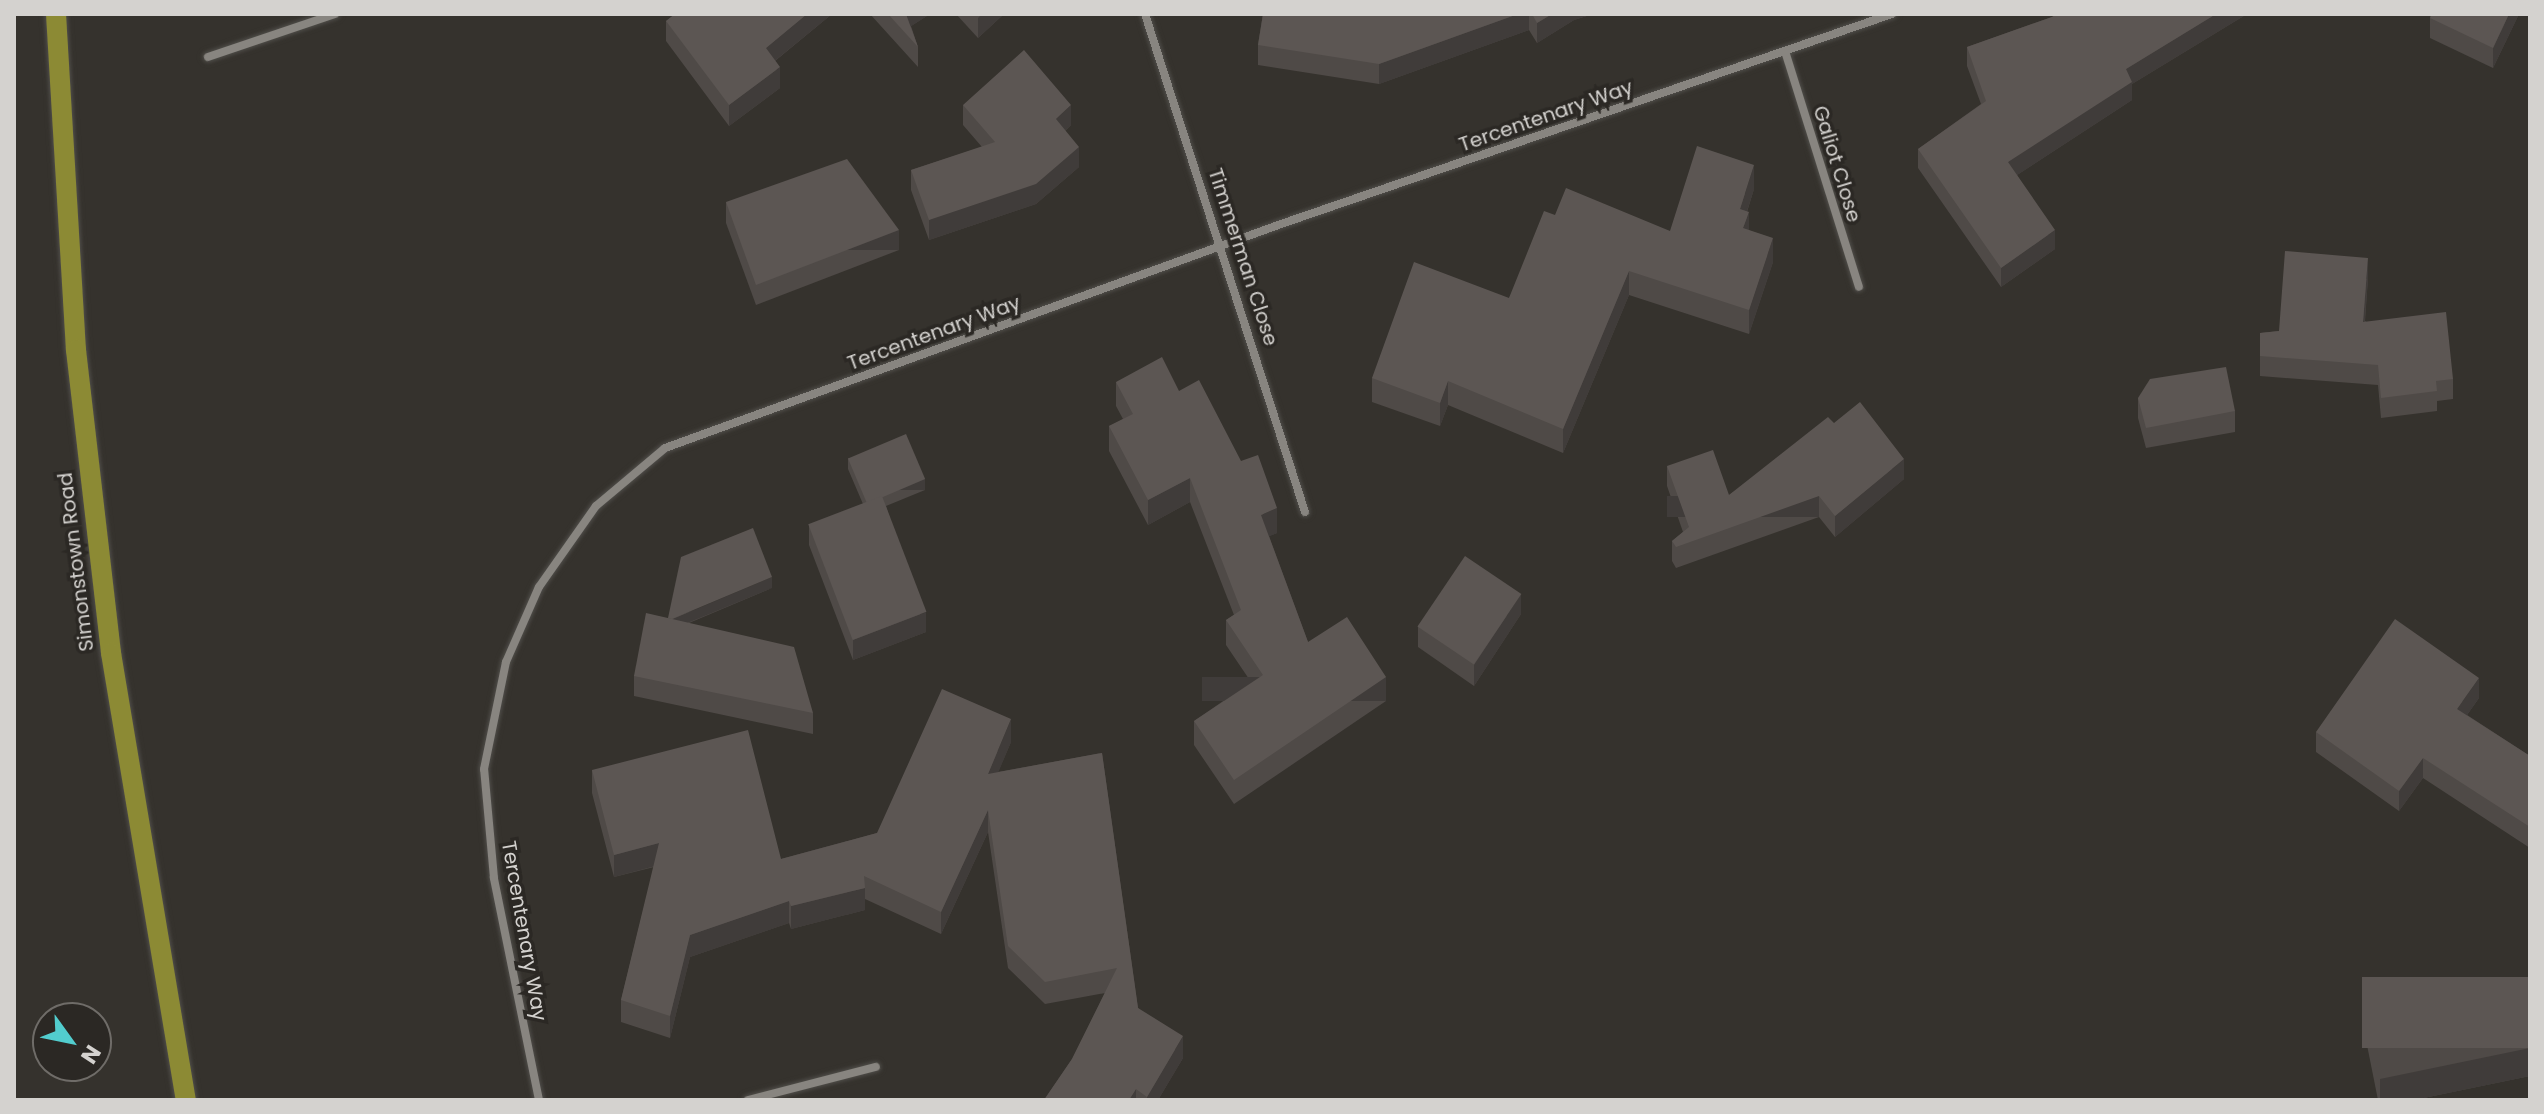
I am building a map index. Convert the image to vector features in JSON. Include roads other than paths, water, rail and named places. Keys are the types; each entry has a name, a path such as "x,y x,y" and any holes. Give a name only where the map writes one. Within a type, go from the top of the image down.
{"main road":[{"name":"Simonstown Road","path":"56,14 76,350 111,653 186,1100"}],"street":[{"path":"208,57 335,14"},
{"name":"Timmerman Close","path":"1145,14 1224,244 1305,512"},
{"name":"Tercentenary Way","path":"539,1100 494,878 484,769 506,662 539,587 596,506 665,448 1224,244 1892,14"},
{"name":"Galiot Close","path":"1785,51 1859,287"},
{"path":"748,1100 876,1067"}]}
